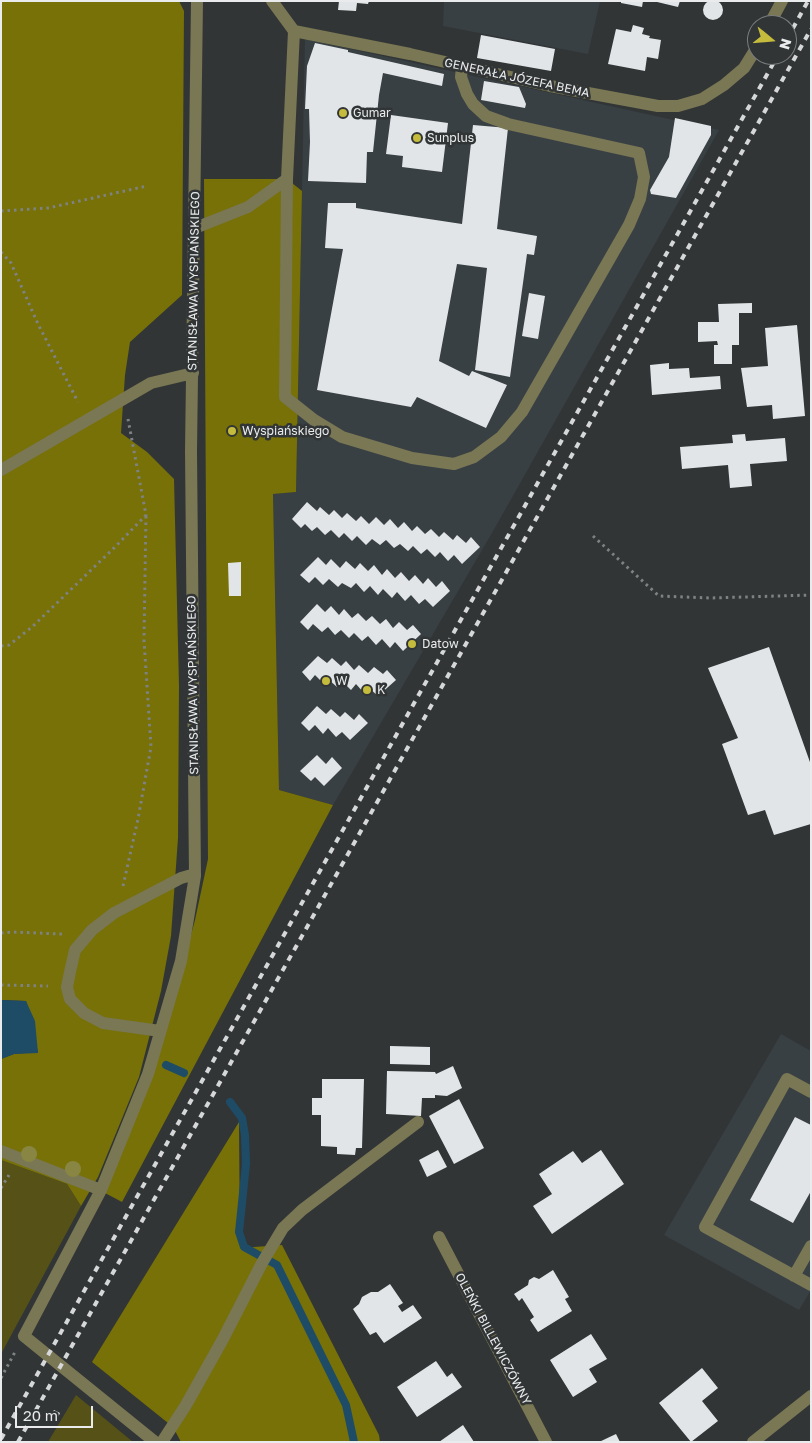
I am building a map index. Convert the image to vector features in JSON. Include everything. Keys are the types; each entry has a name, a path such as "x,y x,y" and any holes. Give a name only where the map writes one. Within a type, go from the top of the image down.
{"street":[{"name":"STANISŁAWA WYSPIAŃSKIEGO","path":"24,1336 102,1190 148,1074 181,961 195,874 194,678 190,547 197,1"},
{"path":"272,1 294,31 287,179 285,397 314,420 342,437 412,458 454,464 474,457 501,437 522,412 629,225 640,199 644,178 639,153 508,124 486,116 473,104 466,94 461,77 462,66"},
{"path":"774,15 782,1"},
{"name":"GENERAŁA JÓZEFA BEMA","path":"294,31 550,86 658,106 678,106 702,99 724,85 747,63"},
{"path":"195,228 248,207 287,179"},
{"path":"1,470 151,384 193,373"},
{"path":"160,1031 103,1023 84,1013 70,999 67,987 75,950 90,933 114,913 181,878 195,874"},
{"path":"811,1092 787,1079 705,1227 811,1285"},
{"path":"162,1442 191,1397 269,1250 283,1228 302,1210 418,1122"},
{"path":"1,1151 102,1190"},
{"name":"OLEŃKI BILLEWICZÓWNY","path":"439,1237 546,1442"},
{"path":"794,1276 811,1246"},
{"path":"24,1336 155,1442"},
{"path":"753,1442 811,1396"}],"path":[{"path":"1,211 48,208 147,186"},
{"path":"1,252 11,263 38,324 88,420"},
{"path":"122,909 123,882 138,819 151,747 144,640 146,515 125,399"},
{"path":"1,646 8,645 32,627 115,548 146,515"},
{"path":"593,536 660,596 711,598 811,595"},
{"path":"1,933 55,935 90,933"},
{"path":"1,985 67,987"},
{"path":"1,1188 10,1172 6,1170"},
{"path":"1,1378 24,1336"}],"shaded area":[{"path":"1,1 179,1 184,11 182,295 130,342 125,375 121,433 147,452 174,479 179,686 178,838 171,936 161,991 139,1077 98,1177 81,1206 67,1184 1,1160 1,1059 14,1054 38,1052 26,1001 1,1000"},
{"path":"444,1 600,1 588,54 443,26"},
{"path":"305,39 719,130 492,533 333,805 279,790 273,494 296,492"},
{"path":"204,179 287,179 302,191 296,492 273,494 279,790 333,805 122,1202 105,1193 158,1057 195,920 208,859"},
{"path":"781,1034 811,1051 811,1290 799,1310 664,1235"},
{"path":"239,1122 240,1248 282,1245 379,1435 380,1442 181,1442 173,1427 92,1362"},
{"path":"1,1160 67,1184 81,1206 1,1354"},
{"path":"76,1395 133,1442 48,1442"}],"water":[{"path":"1,1000 26,1001 35,1021 38,1053 14,1054 1,1059"}],"building":[{"path":"713,0 720,3 723,10 720,17 713,20 706,17 703,10 706,3"},
{"path":"339,1 369,1 368,4 357,3 356,11 338,10"},
{"path":"621,1 643,1 642,7 621,3"},
{"path":"653,1 680,1 678,7"},
{"path":"633,25 644,28 642,34 650,36 649,38 661,40 658,59 647,57 645,71 608,64 616,29 631,32"},
{"path":"481,35 555,49 551,71 477,58"},
{"name":"Gumar","path":"315,43 444,74 442,86 383,73 373,152 367,152 366,183 308,181 309,109 305,109 307,66"},
{"path":"484,81 519,87 526,104 525,108 481,100"},
{"name":"Sunplus","path":"391,115 448,123 442,172 402,167 403,156 386,154"},
{"path":"675,118 711,126 711,135 676,198 651,194 650,190 669,157"},
{"path":"473,125 508,128 497,229 537,236 534,255 527,254 510,377 475,370 487,268 457,264 439,361 469,376 472,371 507,385 486,428 417,397 411,407 317,390 343,249 325,248 328,203 356,203 356,208 462,224"},
{"path":"529,293 545,296 538,339 522,336"},
{"path":"752,303 752,313 739,313 739,345 732,345 732,364 714,364 714,345 718,345 717,341 698,342 698,322 719,322 718,304"},
{"path":"797,325 805,416 773,419 772,405 747,407 741,368 768,366 765,328"},
{"path":"669,363 669,369 689,368 690,378 720,376 721,389 652,395 650,365"},
{"path":"745,434 746,441 785,438 787,461 750,464 752,486 730,488 728,465 682,469 680,447 733,443 732,435"},
{"path":"307,502 317,511 320,507 329,515 334,510 342,518 347,513 356,521 361,516 369,524 376,517 384,525 390,519 398,528 404,522 412,531 417,526 425,534 431,529 439,537 444,532 453,540 457,535 466,543 471,537 480,547 462,564 454,555 448,561 440,552 435,557 427,549 421,554 413,546 408,551 400,544 394,548 386,540 380,545 372,539 366,545 357,536 352,541 344,533 339,538 331,530 325,535 317,527 312,531 305,524 301,528 292,519"},
{"path":"318,557 326,565 331,559 340,568 346,561 355,569 360,563 368,571 374,565 382,575 387,569 395,578 401,572 409,581 415,575 423,584 428,578 436,587 442,581 450,591 433,607 425,599 419,604 411,595 405,601 397,592 392,598 383,589 378,595 370,586 364,592 356,583 351,588 342,583 338,587 329,579 323,585 315,577 309,583 300,575"},
{"path":"241,562 241,596 229,596 228,563"},
{"path":"317,604 325,612 331,606 339,615 344,609 352,618 358,613 366,621 372,616 380,624 386,619 393,628 399,622 407,630 413,625 421,634 403,651 395,642 390,648 382,639 376,645 368,636 362,641 354,633 349,638 341,630 335,635 328,627 322,632 313,624 308,630 300,622"},
{"path":"769,647 811,765 811,824 774,835 765,810 748,815 722,744 738,738 708,668"},
{"path":"318,656 327,663 332,658 341,666 346,661 354,670 359,665 368,673 374,667 383,674 387,670 396,680 378,696 369,688 364,693 356,684 351,690 342,681 337,687 328,679 323,683 315,675 310,681 302,672"},
{"path":"317,706 326,714 331,709 340,717 345,712 354,720 359,714 368,723 350,740 342,732 336,737 328,728 323,734 315,725 309,731 301,723"},
{"path":"317,755 326,764 332,757 342,768 324,786 315,777 311,781 300,771"},
{"path":"390,1046 430,1047 430,1065 390,1064"},
{"path":"453,1066 462,1088 447,1096 435,1095 435,1098 422,1098 421,1116 386,1114 387,1071 435,1072 436,1074"},
{"path":"322,1079 364,1079 362,1148 356,1148 355,1155 337,1154 337,1147 321,1146 321,1115 312,1115 312,1098 322,1098"},
{"path":"459,1099 484,1148 454,1164 429,1116"},
{"path":"795,1117 811,1125 811,1191 793,1223 750,1200"},
{"path":"438,1150 447,1167 427,1177 419,1160"},
{"path":"601,1150 624,1184 552,1234 533,1206 552,1194 539,1174 573,1151 582,1163"},
{"path":"553,1270 569,1297 565,1299 572,1311 538,1332 530,1320 534,1317 522,1298 519,1301 514,1294 528,1285 529,1280 534,1277 539,1279"},
{"path":"390,1284 403,1303 398,1306 402,1312 413,1305 422,1318 384,1343 376,1332 370,1335 353,1309 359,1304 362,1297 371,1292 378,1292"},
{"path":"591,1334 607,1359 589,1369 597,1382 573,1397 550,1360"},
{"path":"436,1361 447,1377 452,1373 462,1387 417,1417 397,1387"},
{"path":"702,1368 718,1388 702,1401 718,1421 691,1442 659,1403"},
{"path":"54,1410 60,1413 57,1420 50,1416"},
{"path":"463,1425 474,1442 439,1442"},
{"path":"616,1434 620,1442 599,1442"}],"waterway":[{"path":"166,1065 184,1073"},
{"path":"230,1102 242,1118 245,1135 246,1164 239,1232 244,1247 277,1265 346,1405 354,1442"}],"railway":[{"path":"797,21 808,1"},
{"path":"18,1442 811,29"},
{"path":"1,1439 772,65"}],"place":[{"name":"Gumar","path":"343,113"},
{"name":"Sunplus","path":"417,138"},
{"name":"Wyspiańskiego","path":"232,431"},
{"name":"Datow","path":"412,644"},
{"name":"W","path":"326,681"},
{"name":"K","path":"367,690"}]}
